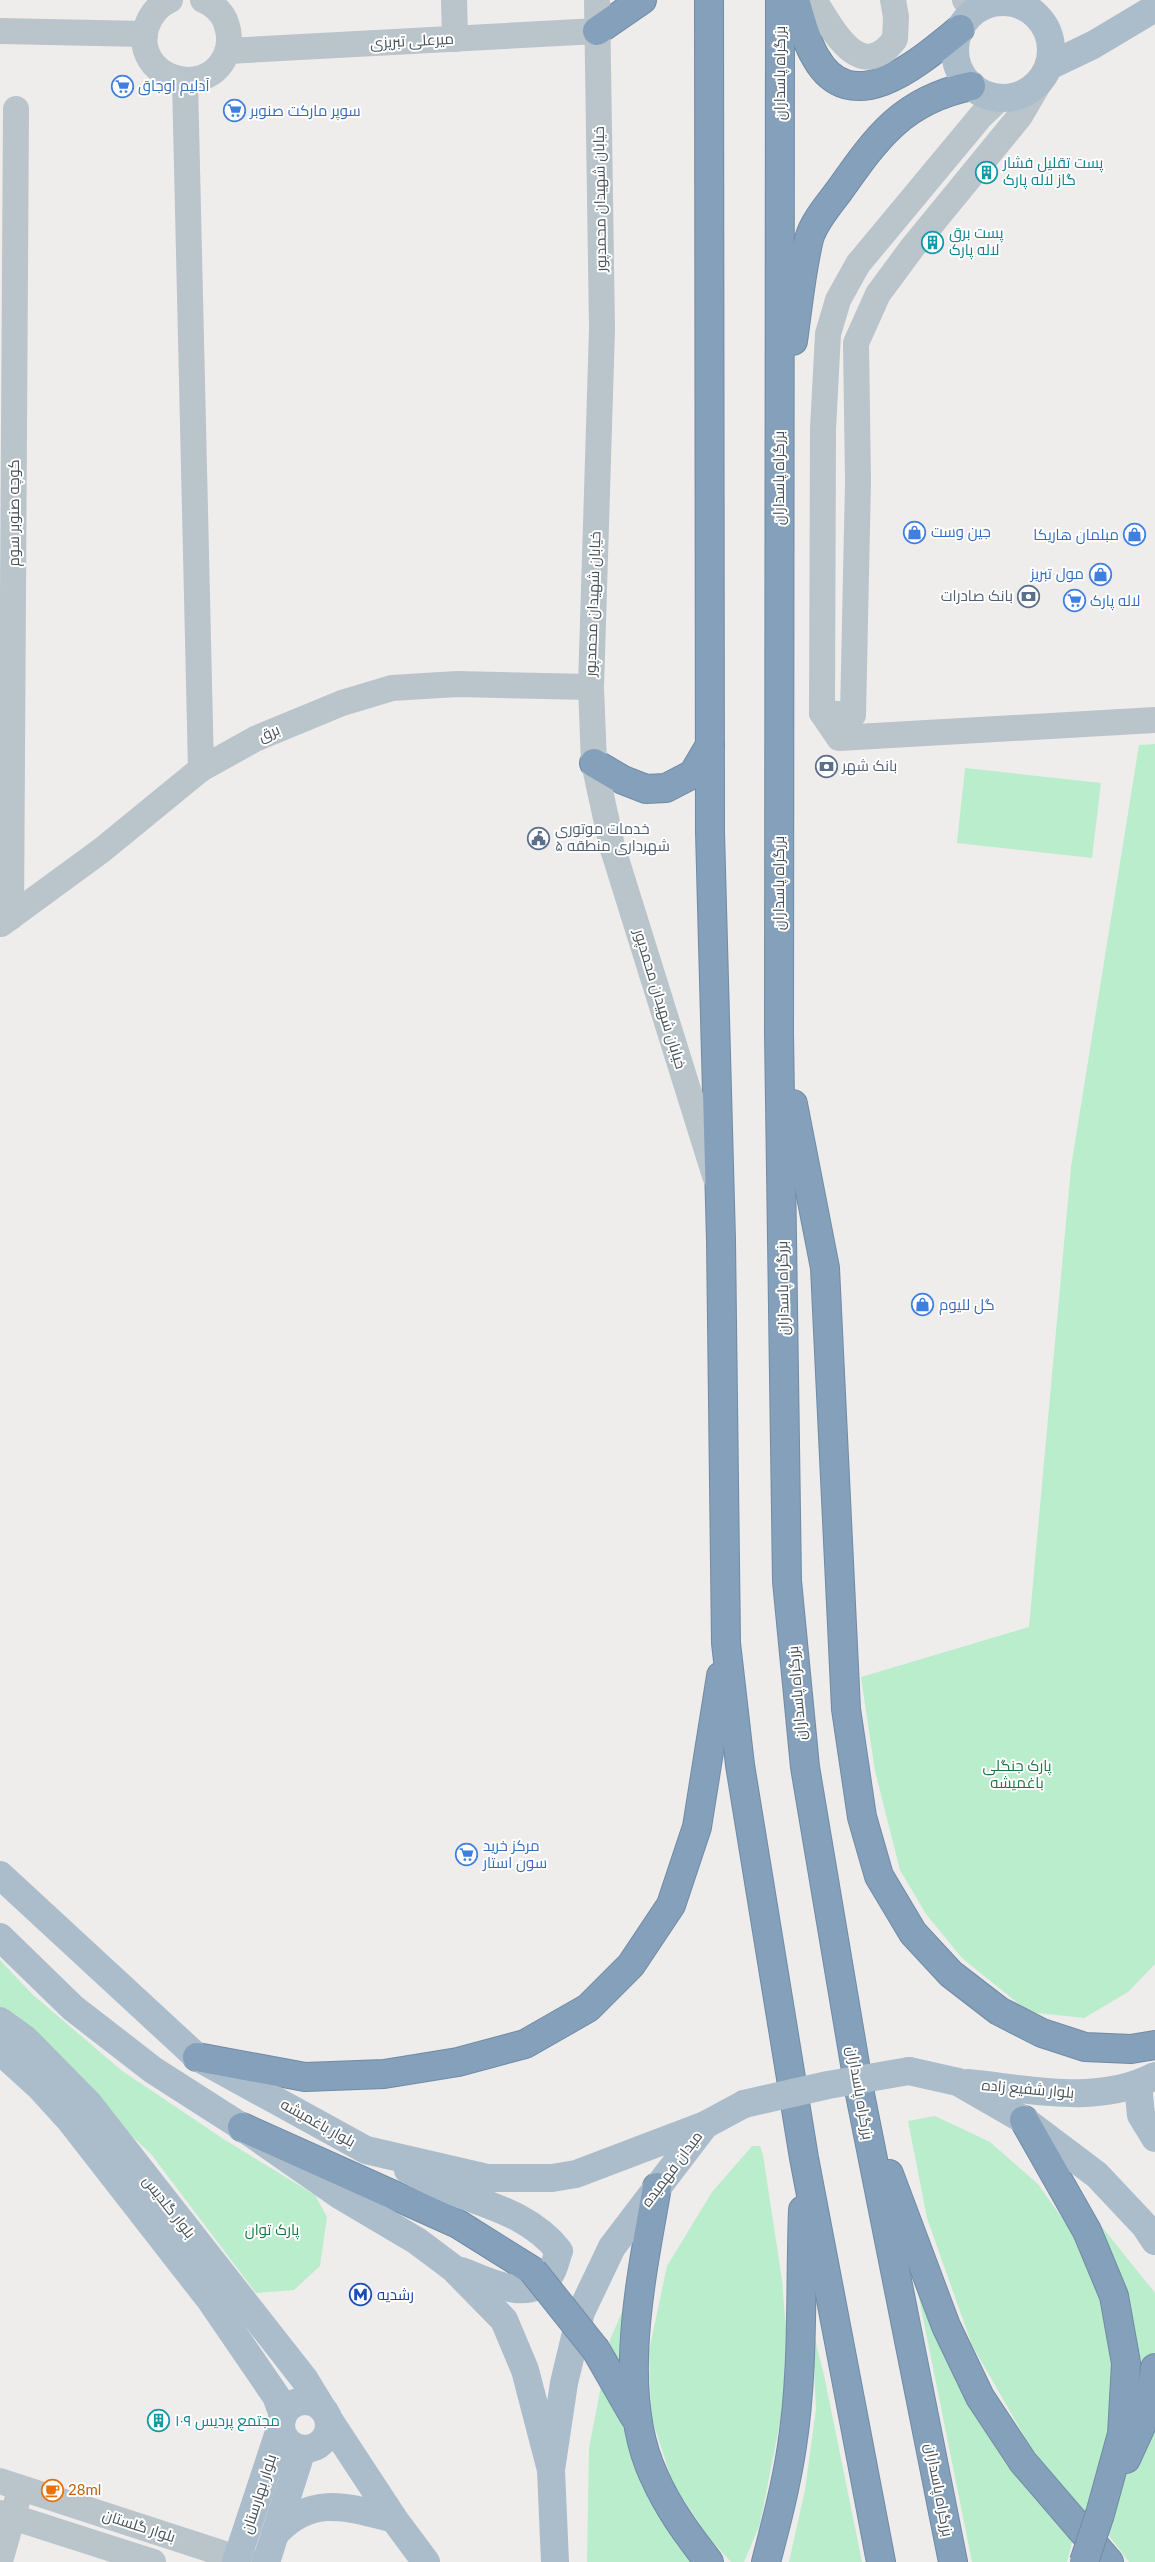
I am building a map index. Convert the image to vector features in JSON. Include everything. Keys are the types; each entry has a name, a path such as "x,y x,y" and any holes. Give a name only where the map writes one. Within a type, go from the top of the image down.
{"highway":[{"path":"597,31 642,0"},
{"path":"709,0 710,745 720,1189 726,1643 740,1765 804,2158 882,2562"},
{"name":"بزرگراه پاسداران","path":"780,0 779,1033 787,1582 804,1767 860,2094 953,2562"},
{"path":"795,0 805,34 815,57 836,81 847,84 868,86 889,78 918,63 960,29"},
{"path":"780,419 810,237 830,203 858,163 892,124 921,102 944,91 971,86"},
{"path":"594,763 623,780 646,789 666,788 693,774 710,745"},
{"path":"779,1033 825,1268 846,1709 862,1817 879,1876 913,1933 951,1974 999,2011 1042,2032 1085,2048 1130,2050 1155,2045"},
{"path":"196,2057 305,2077 384,2074 458,2062 525,2044 588,2008 630,1965 671,1904 696,1827 726,1643"},
{"path":"860,2094 946,2326 980,2397 1023,2462 1109,2562"},
{"path":"1024,2120 1087,2231 1114,2296 1126,2363 1122,2434 1100,2514 1084,2562"},
{"path":"242,2127 458,2224 532,2271 596,2350 637,2421"},
{"path":"766,2562 779,2515 792,2446 797,2392 804,2158"},
{"path":"657,2187 640,2280 633,2362 637,2421 653,2475 682,2529 710,2562"},
{"path":"1100,2514 1149,2409 1155,2368"}],"main road":[{"path":"1045,73 1051,52 1050,38 1044,25 1025,2 975,3 970,15 960,29 956,44 956,59 962,74 971,86 984,94 1000,98 1015,97 1029,91 1045,73 1155,8"},
{"name":"بلوار باغمیشه","path":"0,1875 196,2057 366,2150 487,2178 552,2178 576,2174 705,2125"},
{"path":"0,1938 73,2008 153,2070 242,2127 341,2196 417,2241 454,2268 504,2320 525,2370 551,2470"},
{"name":"بلوار گلدیس","path":"0,2021 25,2039 88,2103 305,2380 394,2519 426,2562"},
{"name":"بلوار گلدیس","path":"0,2051 40,2087 69,2119 211,2301 276,2396 282,2421"},
{"name":"میدان فهمیده","path":"555,2562 551,2470 564,2383 581,2312 612,2247 705,2125 744,2104 828,2085 909,2071 958,2082 1024,2120 1098,2175 1155,2241"},
{"path":"1147,2080 1141,2115 1155,2138"},
{"name":"بلوار شفیع زاده","path":"958,2082 1078,2094 1147,2080"},
{"path":"366,2150 443,2187 524,2220 546,2234 559,2251 551,2274 534,2288 510,2289 454,2268"},
{"path":"298,2402 311,2402 326,2414 330,2428 323,2442 310,2450 295,2448 285,2439 282,2421 292,2405 298,2402"},
{"name":"بلوار بهارستان","path":"241,2561 282,2421"},
{"name":"بلوار بهارستان","path":"266,2562 302,2450"},
{"path":"275,2534 288,2520 298,2514 318,2507 359,2510 394,2519"}],"street":[{"path":"170,0 156,9 148,21 144,34 145,48 150,61 160,72 172,79 185,82 199,80 212,74 222,64 228,51 229,37 226,23 219,11 203,0"},
{"path":"454,0 454,39"},
{"name":"خیابان شهیدان محمدپور","path":"597,0 602,329 591,686 594,763 612,846 720,1189"},
{"path":"814,0 845,46 862,57 881,54 895,39 896,17 893,0"},
{"path":"0,30 144,34"},
{"name":"میرعلی تبریزی","path":"228,51 597,31"},
{"path":"822,714 853,716 857,489 856,343 878,294 912,248 1020,116 1045,73"},
{"path":"185,82 201,769"},
{"path":"1000,98 981,116 858,264 838,300 828,334 823,429 822,714 839,738 1155,720"},
{"name":"کوچه صنوبر سوم","path":"6,920 16,109"},
{"path":"857,489 833,489 838,338 858,264"},
{"name":"برق","path":"6,920 102,850 201,769 255,738 342,703 392,688 457,684 591,686"},
{"path":"0,2561 11,2484"},
{"name":"بلوار گلستان","path":"11,2484 241,2561"},
{"name":"بلوار گلستان","path":"6,2515 153,2562"}],"green space":[{"name":"پارک جنگلی باغمیشه","path":"1155,744 1155,1964 1128,1992 1084,2018 1029,2012 962,1958 926,1914 900,1870 875,1771 861,1677 1029,1627 1071,1167 1139,745"},
{"path":"965,768 1101,783 1092,858 957,843"},
{"name":"پارک توان","path":"0,1960 32,1994 121,2070 225,2140 315,2195 327,2217 320,2266 294,2290 256,2293 151,2154 0,2012"},
{"path":"935,2116 990,2142 1038,2184 1069,2228 1095,2278 1112,2348 1108,2437 1086,2516 1031,2448 972,2345 927,2218 908,2121"},
{"path":"752,2146 760,2146 763,2155 782,2280 786,2330 783,2407 760,2524 744,2562 731,2562 709,2538 673,2484 651,2416 649,2351 667,2266 712,2192"},
{"path":"1078,2197 1155,2293 1155,2562 1129,2562 1107,2533 1134,2438"},
{"path":"914,2273 938,2330 1005,2460 1074,2535 1067,2562 972,2562"},
{"path":"622,2312 626,2420 648,2499 690,2562 587,2562 589,2448 610,2340"},
{"path":"812,2328 824,2375 862,2562 789,2562 805,2490 816,2409"}],"place":[{"name":"آدلیم اوجاق","path":"122,86"},
{"name":"سوپر مارکت صنوبر","path":"234,111"},
{"name":"پست تقلیل فشار گاز لاله پارک","path":"987,172"},
{"name":"پست برق لاله پارک","path":"933,242"},
{"name":"جین وست","path":"915,532"},
{"name":"مبلمان هاریکا","path":"1135,535"},
{"name":"مول تبریز","path":"1100,574"},
{"name":"بانک صادرات","path":"1029,596"},
{"name":"لاله پارک","path":"1074,601"},
{"name":"بانک شهر","path":"826,766"},
{"name":"خدمات موتوری شهرداری منطقه ۵","path":"539,838"},
{"name":"گل للیوم","path":"923,1305"},
{"name":"مرکز خرید سون استار","path":"467,1855"},
{"name":"رشدیه","path":"361,2295"},
{"name":"مجتمع پردیس ۱۰۹","path":"159,2421"},
{"name":"28ml","path":"52,2490"}]}
